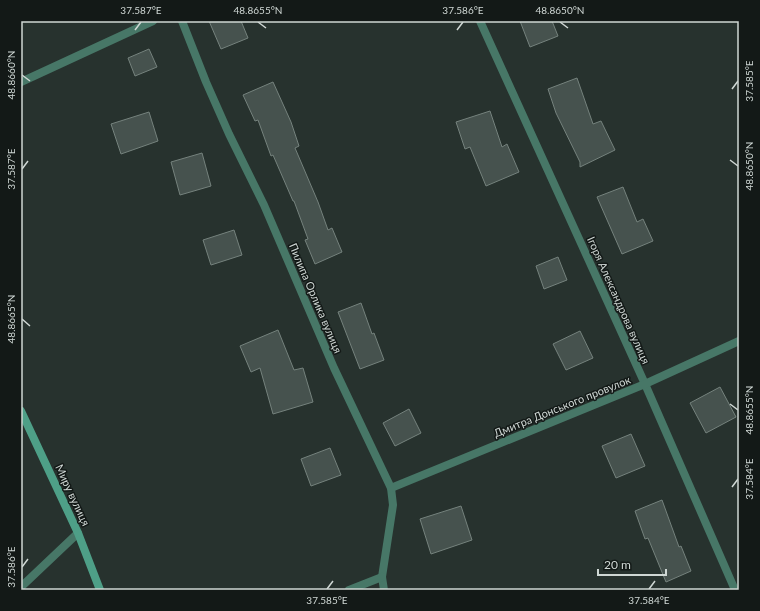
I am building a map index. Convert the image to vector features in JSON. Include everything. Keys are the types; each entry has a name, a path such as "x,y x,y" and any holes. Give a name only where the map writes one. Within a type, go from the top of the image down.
{"street":[{"path":"21,82 153,21"},
{"name":"Пилипа Орлика вулиця","path":"182,21 206,82 267,212 334,368 391,488 393,505 382,577 384,590"},
{"name":"Ігоря Александрова вулиця","path":"480,21 645,384 735,590"},
{"name":"Дмитра Донського провулок","path":"391,488 645,384 739,341"},
{"name":"Миру вулиця","path":"21,411 78,533 100,590"},
{"path":"21,586 78,533"},
{"path":"349,590 382,577"}],"building":[{"path":"209,21 241,21 248,38 221,49"},
{"path":"520,21 552,21 558,36 530,47"},
{"path":"149,49 157,67 135,76 128,58"},
{"path":"577,78 593,124 601,121 615,150 580,167 580,162 556,113 548,89"},
{"path":"273,82 291,122 299,146 295,148 328,230 332,228 342,252 315,264 305,240 308,239 294,201 273,155 271,156 258,120 255,121 243,95"},
{"path":"490,111 502,147 507,144 519,172 486,186 470,147 465,149 456,122"},
{"path":"149,112 158,141 121,154 111,124"},
{"path":"202,153 211,186 180,195 171,162"},
{"path":"623,187 637,222 643,219 653,241 622,254 597,197"},
{"path":"234,230 242,255 211,265 203,240"},
{"path":"558,257 567,280 544,289 536,266"},
{"path":"361,303 372,334 374,333 384,360 360,369 338,312"},
{"path":"278,330 294,370 303,368 313,402 273,414 260,368 251,372 240,346"},
{"path":"580,331 593,358 566,370 553,344"},
{"path":"720,387 736,417 706,433 690,403"},
{"path":"409,409 421,433 395,446 383,423"},
{"path":"631,434 645,466 616,478 602,446"},
{"path":"330,448 341,475 311,486 301,459"},
{"path":"662,500 679,547 681,546 691,571 666,582 648,538 645,539 635,511"},
{"path":"461,506 472,540 431,554 420,519"}]}
